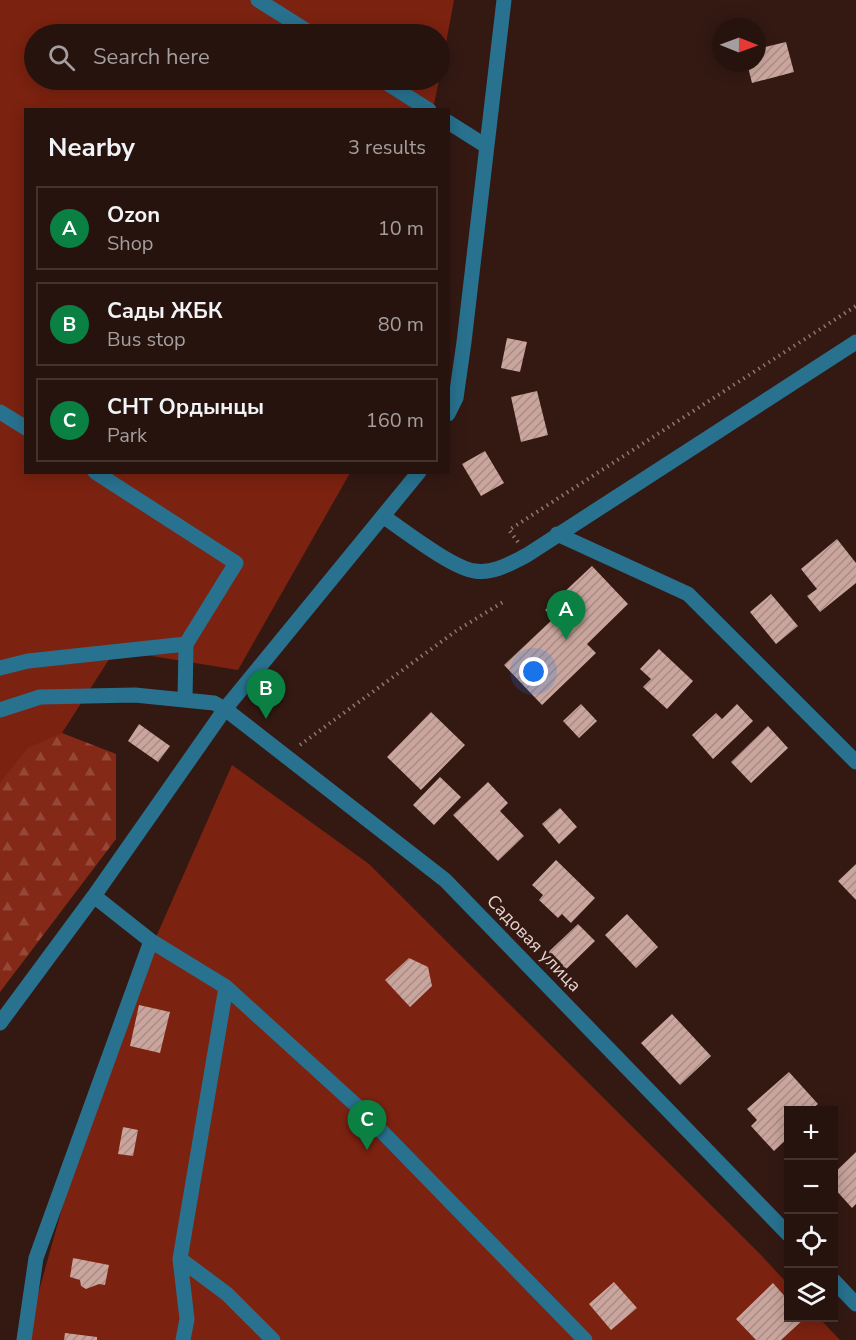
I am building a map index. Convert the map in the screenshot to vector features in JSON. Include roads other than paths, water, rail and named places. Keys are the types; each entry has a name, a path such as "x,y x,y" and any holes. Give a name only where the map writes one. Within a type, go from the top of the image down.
{"street":[{"path":"258,0 296,24"},
{"path":"450,410 456,398 464,342 504,0"},
{"path":"398,90 426,108"},
{"path":"450,123 486,146"},
{"path":"384,517 453,562 475,572 501,569 527,555 856,342"},
{"path":"0,412 24,427"},
{"path":"98,474 236,563 186,644 185,700"},
{"path":"0,1023 94,896 225,709 417,474"},
{"path":"557,534 688,594 856,762"},
{"path":"0,668 27,661 186,644"},
{"path":"0,710 40,697 135,695 214,703 225,709"},
{"name":"Садовая улица","path":"225,709 445,880 784,1229"},
{"path":"94,896 151,941 226,987 358,1107 585,1340"},
{"path":"24,1340 36,1258 151,941"},
{"path":"183,1340 187,1318 180,1259 226,987"},
{"path":"180,1259 227,1294 273,1340"},
{"path":"838,1285 856,1304"}],"place":[{"name":"Ozon","path":"566,640"},
{"name":"Сады ЖБК","path":"266,719"},
{"name":"СНТ Ордынцы","path":"367,1150"}]}
